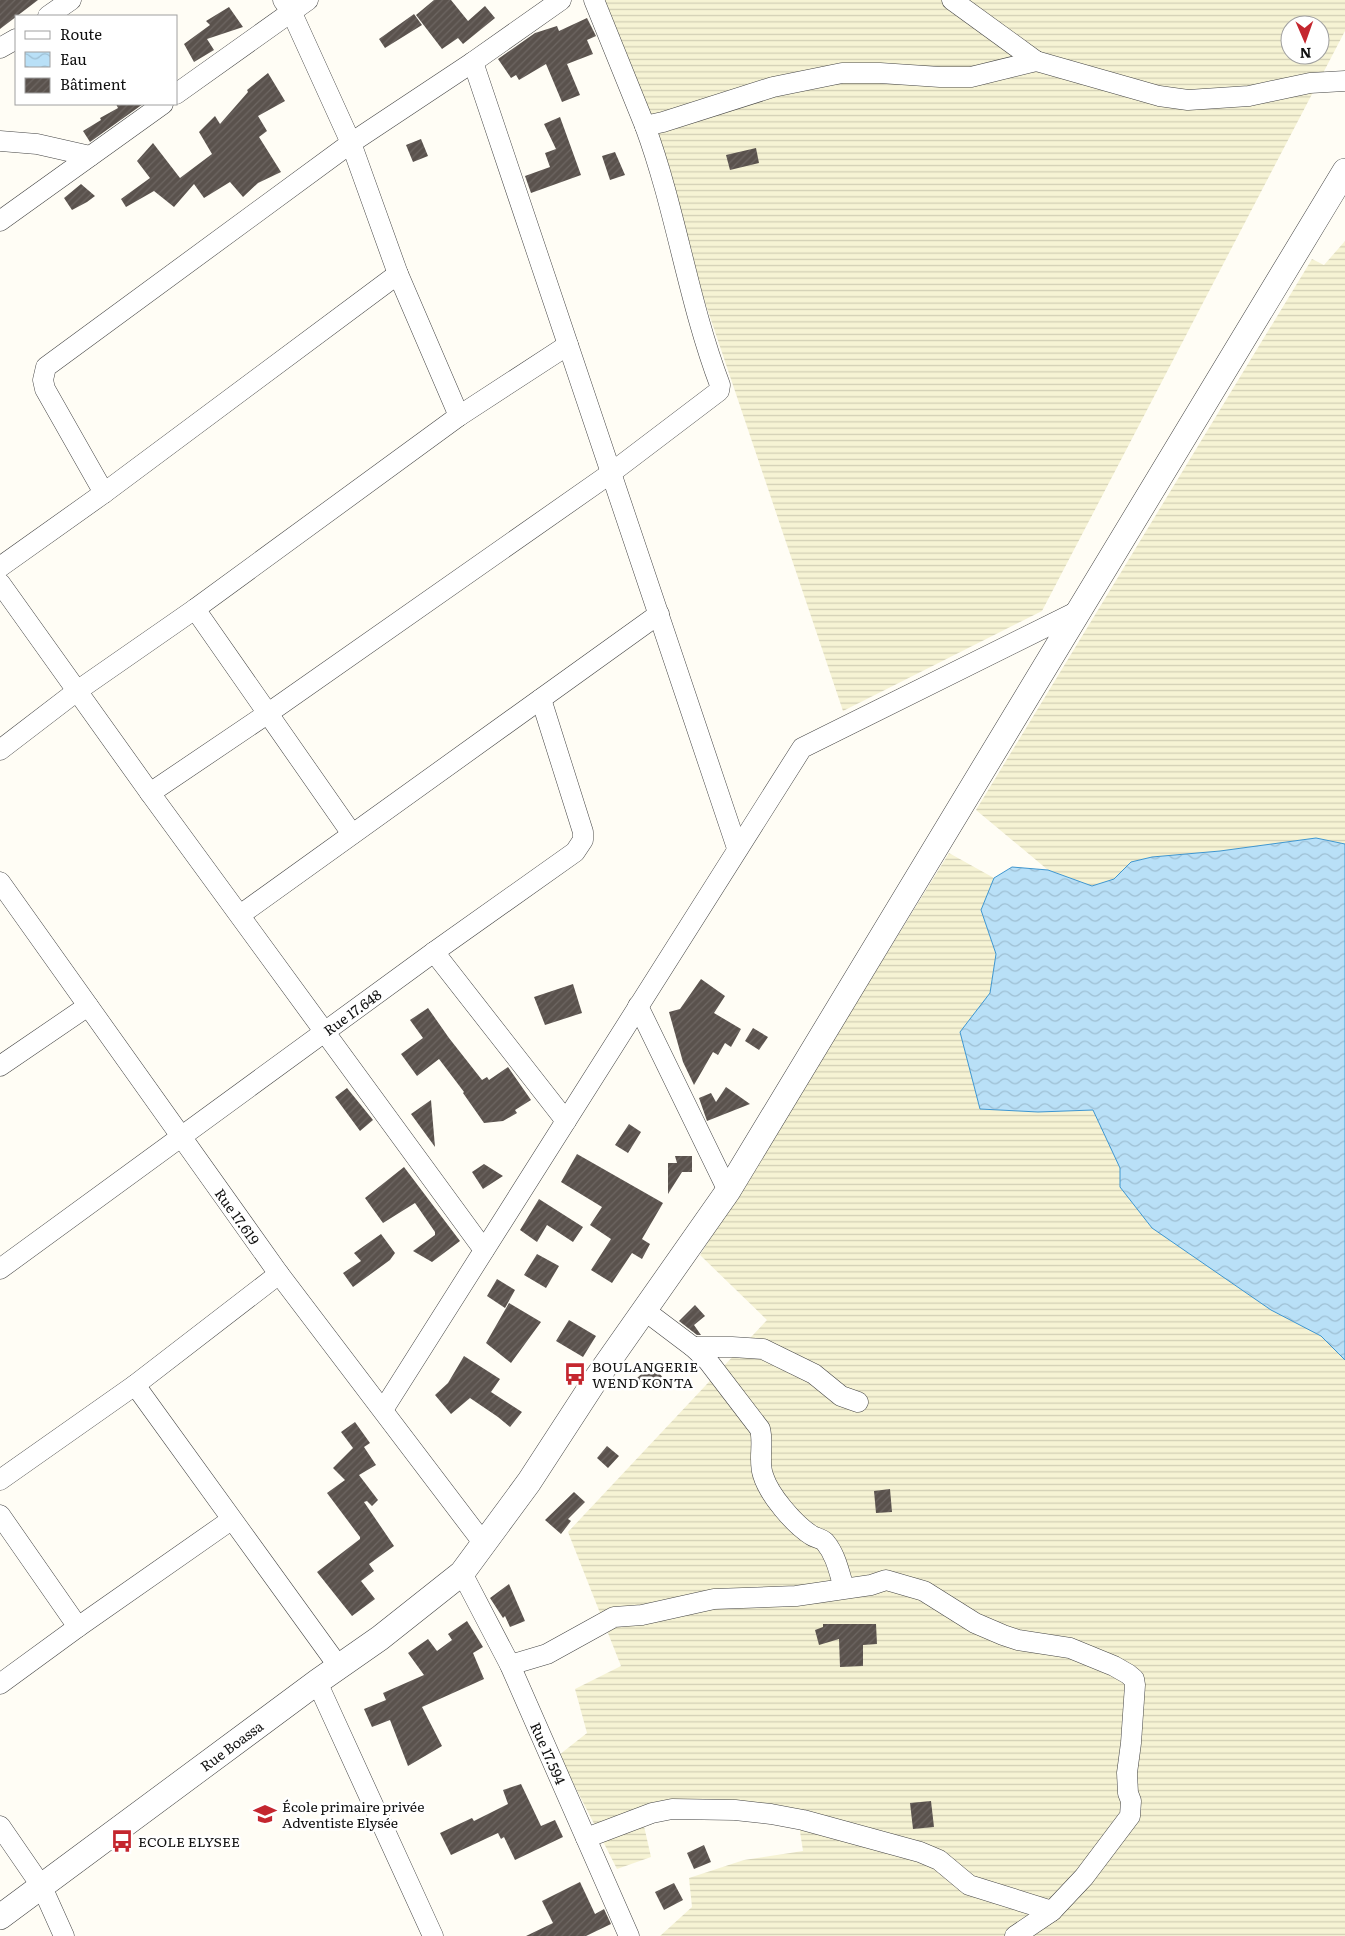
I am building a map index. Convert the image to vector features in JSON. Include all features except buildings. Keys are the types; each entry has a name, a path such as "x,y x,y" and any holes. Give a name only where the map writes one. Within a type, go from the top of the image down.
{"street":[{"path":"49,15 71,0"},
{"path":"178,92 287,6 308,0"},
{"path":"104,493 45,389 43,380 46,366 351,143 473,62 561,0"},
{"path":"150,793 267,714 611,473 719,391 720,388 694,305 669,199 644,126 594,0"},
{"path":"952,0 1036,61 1159,96 1188,100 1249,96 1310,83 1345,81"},
{"path":"287,6 351,143 398,274 460,416"},
{"path":"0,48 15,40"},
{"path":"644,126 663,122 773,86 842,74 880,73 971,77 1036,61"},
{"path":"473,62 738,848"},
{"path":"0,221 161,105"},
{"path":"0,141 37,144 90,156"},
{"name":"Rue Boassa","path":"0,1917 317,1682 380,1638 462,1574 529,1482 596,1379 728,1191 1345,171"},
{"path":"0,567 104,493 398,274"},
{"path":"0,750 78,691 196,609 460,416 568,345"},
{"path":"0,583 150,793 484,1250"},
{"path":"196,609 352,834"},
{"path":"383,1410 804,746 1078,611"},
{"path":"240,915 659,614"},
{"name":"Rue 17.648","path":"0,1269 434,952 575,852 583,840 583,832 541,699"},
{"name":"Rue 17.619","path":"0,882 279,1274 484,1544"},
{"path":"434,952 566,1121"},
{"path":"0,1066 88,1006"},
{"path":"638,1006 728,1191"},
{"path":"0,1480 135,1385 279,1274"},
{"path":"644,1310 693,1347 727,1383 760,1429 762,1436 762,1475 770,1490 795,1522 813,1537 823,1540 834,1556 844,1588"},
{"path":"693,1347 732,1346 763,1349 814,1374 841,1396 858,1402"},
{"path":"135,1385 339,1667"},
{"path":"0,1515 78,1627"},
{"path":"0,1684 231,1520"},
{"name":"Rue 17.594","path":"462,1574 510,1665 629,1936"},
{"path":"510,1665 547,1654 614,1617 642,1615 714,1599 796,1596 870,1585 886,1580 924,1590 975,1623 1003,1635 1018,1640 1070,1648 1114,1666 1134,1678 1135,1694 1126,1785 1131,1801 1130,1816 1084,1877 1052,1911 1016,1936"},
{"path":"317,1682 433,1936"},
{"path":"586,1838 652,1813 672,1809 736,1810 771,1814 803,1820 920,1852 938,1860 969,1885 1052,1911"},
{"path":"0,1826 42,1887 64,1936"}],"shaded area":[{"path":"603,0 1345,0 1345,31 1330,60 1330,15 1280,15 1280,65 1327,65 1042,611 843,711"},
{"path":"1345,241 1345,844 1316,838 1220,851 1152,857 1131,862 1114,879 1092,886 1048,870 976,810 1312,259 1324,265"},
{"path":"949,853 994,878 981,910 996,954 990,994 960,1032 980,1109 1038,1112 1094,1110 1120,1168 1120,1187 1271,1310 1321,1336 1345,1360 1345,1936 660,1936 692,1907 689,1878 744,1860 803,1851 799,1825 694,1810 644,1826 651,1857 617,1869 559,1755 587,1733 575,1689 621,1666 568,1532 767,1320 700,1255"}],"water":[{"path":"1316,838 1345,844 1345,1360 1321,1336 1271,1310 1152,1228 1120,1187 1120,1168 1093,1110 1038,1112 980,1109 960,1032 990,993 996,954 981,910 994,878 1012,867 1048,870 1092,886 1114,879 1131,862 1152,857 1220,851"}],"place":[{"name":"BOULANGERIE WEND KONTA","path":"575,1374"},
{"name":"École primaire privée Adventiste Elysée","path":"265,1814"},
{"name":"ECOLE ELYSEE","path":"122,1841"}]}
